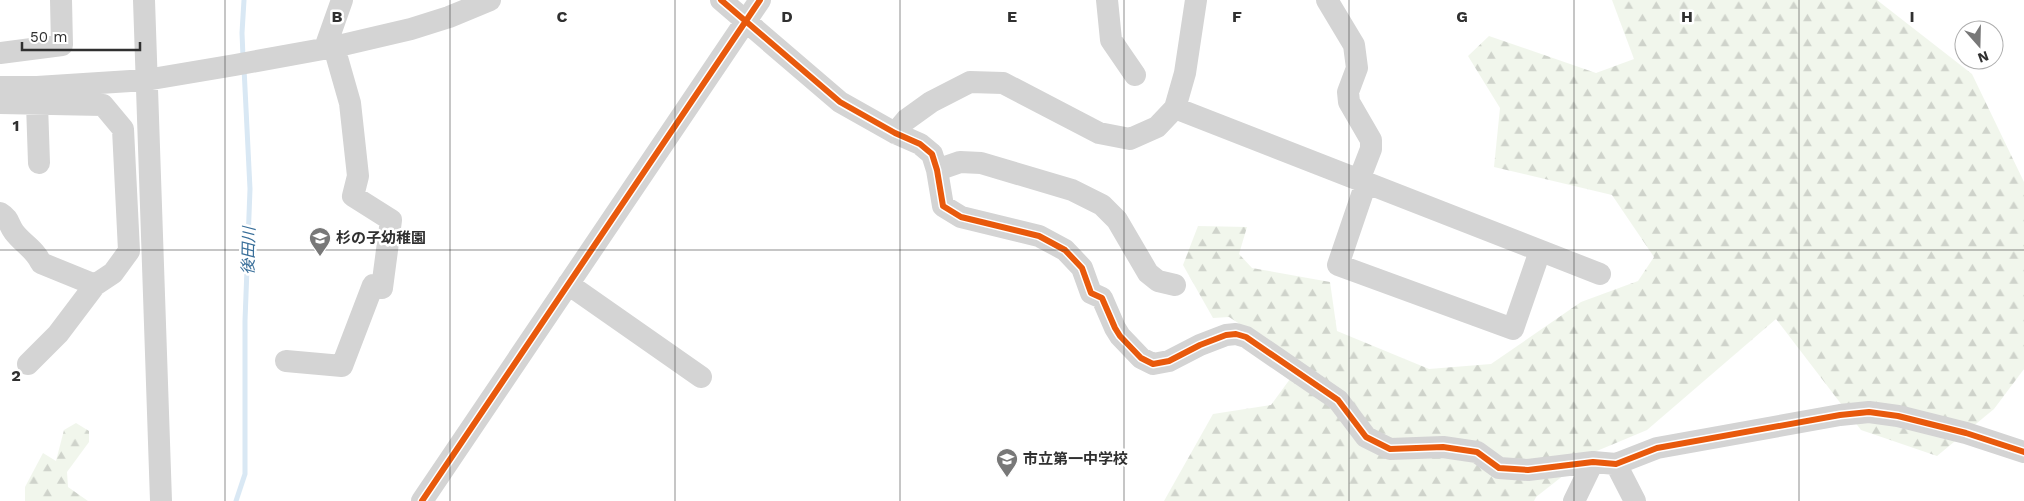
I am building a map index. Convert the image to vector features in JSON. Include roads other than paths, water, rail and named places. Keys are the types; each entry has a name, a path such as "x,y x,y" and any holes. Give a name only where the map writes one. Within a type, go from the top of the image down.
{"street":[{"path":"0,52 62,45 61,0"},
{"path":"144,0 161,501"},
{"path":"286,361 342,366 373,285 382,288 392,220 353,196 358,176 350,103 329,47 342,0"},
{"path":"0,86 37,87 146,80 235,65 411,29 449,17 490,0"},
{"path":"721,0 840,102 895,133 920,144 932,154 937,170 943,206 961,217 1039,236 1065,250 1076,259 1082,268 1091,293 1102,298 1114,328 1147,362 1161,364 1217,338 1236,334 1246,337 1338,400 1366,437 1390,449 1443,447 1477,452 1499,468 1528,470 1592,462 1616,464 1657,448 1840,415 1869,412 1898,416 1966,433 2024,452"},
{"path":"422,501 760,0"},
{"path":"1108,0 1111,40 1135,75"},
{"path":"895,133 906,120 931,102 970,82 1004,83 1099,133 1130,139 1157,127 1175,108 1186,73 1196,0"},
{"path":"1327,0 1354,45 1357,68 1348,92 1349,102 1371,140 1371,149 1338,265 1513,329 1540,251"},
{"path":"0,103 103,105 123,129 129,250 114,273 95,285 58,334 28,364"},
{"path":"38,104 39,163"},
{"path":"1175,108 1600,274"},
{"path":"937,170 960,162 981,163 1072,190 1102,205 1117,220 1148,273 1158,281 1175,285"},
{"path":"0,213 7,217 15,233 37,253 41,263 95,285"},
{"path":"568,284 701,377"},
{"path":"1574,501 1592,462"},
{"path":"1616,464 1635,501"}],"waterway":[{"name":"後田川","path":"243,57 244,0"},
{"name":"後田川","path":"236,501 245,474 245,321 250,189 244,68"}],"place":[{"name":"杉の子幼稚園","path":"320,257"},
{"name":"市立第一中学校","path":"1007,478"}]}
